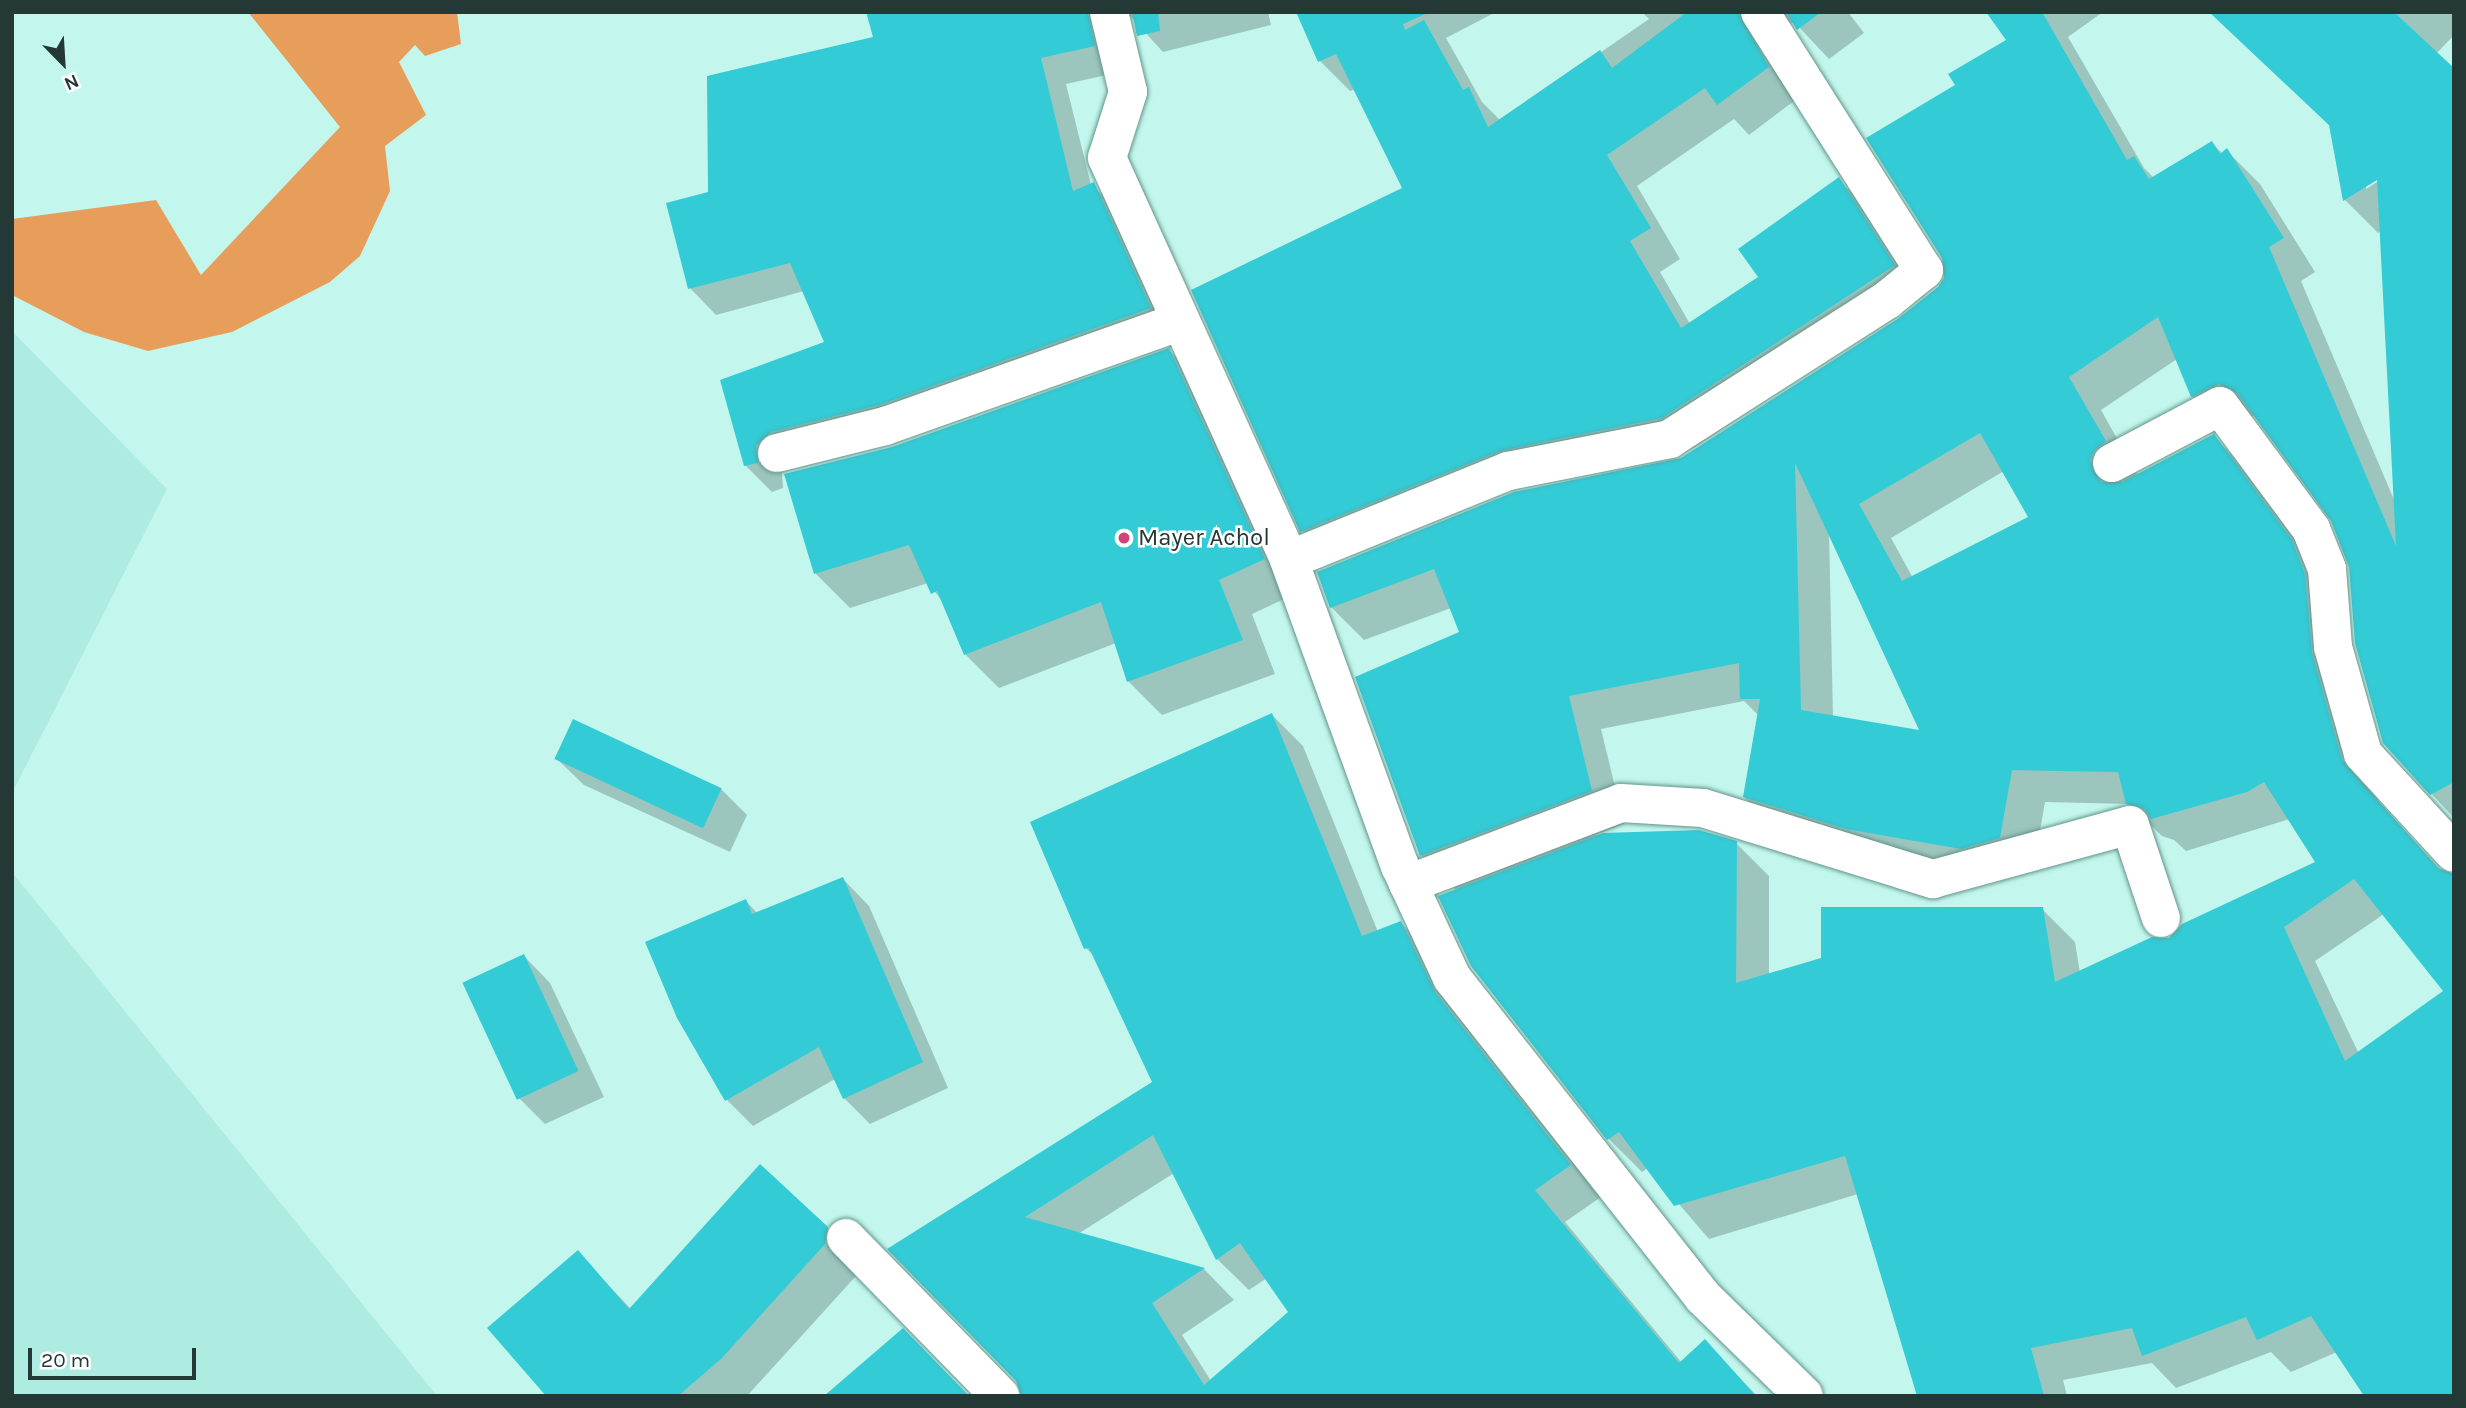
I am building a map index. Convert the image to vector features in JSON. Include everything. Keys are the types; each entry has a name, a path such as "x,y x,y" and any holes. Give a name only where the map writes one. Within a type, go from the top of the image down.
{"street":[{"path":"1109,12 1128,92 1107,158 1178,322 1289,560 1408,884 1452,978 1703,1297 1804,1396"},
{"path":"1289,560 1508,471 1670,439 1887,300 1924,270 1760,12"},
{"path":"777,453 885,426 1178,322"},
{"path":"2112,463 2220,406 2315,539 2327,569 2333,647 2363,754 2454,853"},
{"path":"1408,884 1621,803 1703,807 1933,879 2130,825 2161,918"},
{"path":"845,1238 1000,1396"}],"shaded area":[{"path":"248,12 457,12 461,44 425,56 415,45 399,62 426,115 385,146 390,191 360,256 330,282 232,332 148,351 84,332 12,295 12,219 156,200 201,275 340,127"},
{"path":"12,331 167,489 12,793"},
{"path":"12,872 437,1396 12,1396"}],"building":[{"path":"866,12 1088,12 1095,46 1041,58 1073,191 1094,182 1151,308 879,405 771,432 756,446 758,463 744,466 720,380 824,342 790,263 688,289 666,203 708,192 707,76 873,37"},
{"path":"1132,12 1158,12 1160,31 1137,36"},
{"path":"1296,12 1430,12 1403,24 1405,30 1424,20 1463,90 1469,87 1488,127 1600,50 1612,68 1687,12 1738,12 1769,67 1717,105 1705,88 1607,155 1651,228 1630,241 1681,328 1758,277 1738,249 1839,177 1895,265 1662,418 1500,451 1300,532 1191,290 1402,188 1336,54 1318,62"},
{"path":"1786,12 1821,12 1797,30"},
{"path":"1986,12 2042,12 2127,160 2134,156 2149,179 2212,141 2220,154 2227,148 2284,238 2269,247 2396,546 2377,180 2343,201 2329,125 2209,12 2394,12 2454,68 2454,782 2430,795 2383,743 2355,643 2349,567 2331,521 2237,393 2219,384 2191,397 2158,317 2069,377 2106,441 2094,451 2090,461 2101,482 2122,482 2214,434 2292,540 2305,574 2312,653 2342,760 2438,868 2454,874 2454,1396 2364,1396 2311,1316 2257,1340 2246,1317 2142,1356 2132,1328 2031,1348 2044,1396 1917,1396 1845,1156 1674,1206 1619,1132 1607,1140 1471,966 1438,896 1603,833 1699,830 1737,841 1736,983 1821,958 1821,907 2043,907 2055,982 2152,937 2169,938 2182,924 2315,862 2264,782 2247,792 2151,819 2144,809 2126,804 2118,772 2012,770 2000,838 1961,849 1846,829 1743,797 1760,699 1740,699 1739,663 1569,696 1592,791 1420,856 1355,677 1459,632 1434,569 1330,608 1317,572 1514,492 1681,458 1899,318 1938,287 1944,278 1942,258 1866,138 1955,85 1948,74 2006,40","holes":["1980,433 2028,517 1902,581 1859,504","1795,463 1919,730 1801,710","2354,879 2443,991 2345,1061 2284,927"]},
{"path":"1169,348 1265,559 1219,580 1243,640 1127,682 1101,602 964,655 937,591 931,594 909,545 814,574 784,474 892,447"},
{"path":"1272,713 1362,936 1401,921 1435,992 1571,1165 1535,1190 1679,1363 1705,1339 1756,1396 1021,1396 1016,1381 887,1249 1152,1082 1089,948 1084,949 1030,822","holes":["1153,1135 1216,1260 1240,1243 1288,1312 1204,1385 1152,1303 1205,1268 1025,1217"]},
{"path":"573,719 722,788 703,828 554,759"},
{"path":"843,877 923,1062 843,1099 819,1047 725,1101 677,1018 645,942 746,899 752,914"},
{"path":"524,954 579,1071 517,1100 462,983"},
{"path":"760,1164 828,1227 825,1244 722,1358 678,1396 546,1396 487,1328 578,1250 629,1309"},
{"path":"903,1328 969,1396 824,1396"}],"place":[{"name":"Mayer Achol","path":"1124,538"}]}
